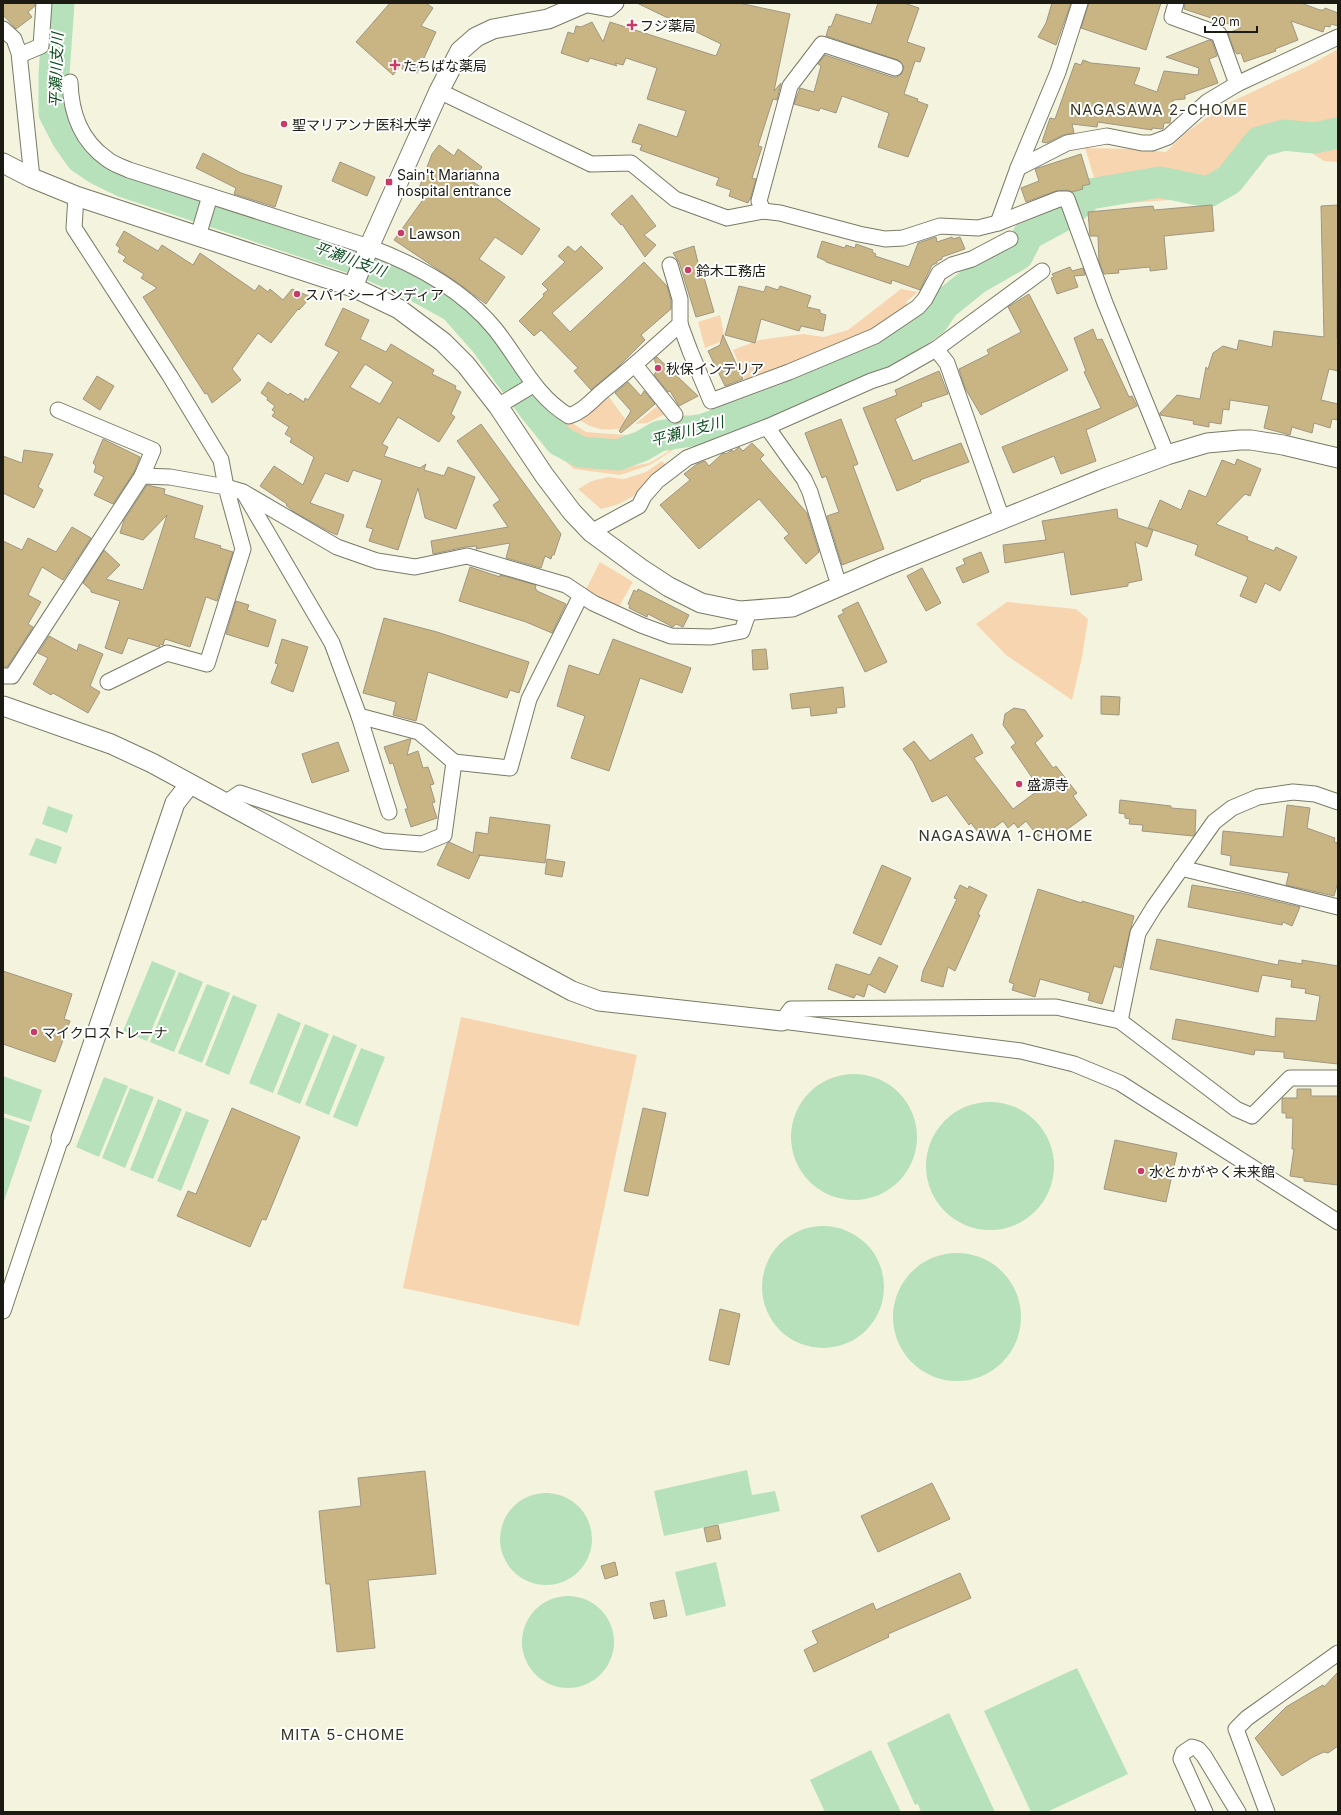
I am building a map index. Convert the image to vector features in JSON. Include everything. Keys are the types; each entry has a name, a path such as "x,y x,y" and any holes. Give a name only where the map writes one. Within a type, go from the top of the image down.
{"street":[{"path":"20,55 41,46 44,3"},
{"path":"361,266 439,91 460,51 476,37 494,28 548,19 584,3 609,9 616,3"},
{"path":"998,223 1018,168 1058,72 1080,3"},
{"path":"1176,3 1172,18 1219,34 1237,84"},
{"path":"3,29 14,39 20,55 32,178"},
{"path":"1018,168 1067,144 1107,136 1152,144 1168,137 1207,102 1237,84 1338,37"},
{"path":"763,210 759,202 790,86 822,44 895,68"},
{"path":"70,82 71,102 78,124 89,143 107,160 129,170 209,199 361,266 399,309 444,342 466,365 498,406 544,475 572,512 591,532 669,587 701,603 740,611 792,607 1002,519 1167,455 1207,443 1240,440 1283,445 1338,458"},
{"path":"439,91 592,164 631,163 676,199 727,218 763,210 780,213 859,234 885,239 903,238 940,226 978,228 998,223 1059,199 1067,199 1077,222 1105,303 1167,455"},
{"path":"3,163 32,178 76,196 200,229 361,266 405,261 445,286 486,318 518,360 531,387 569,416 579,413 680,324"},
{"path":"76,196 74,228 170,376 221,460 226,487 243,549 207,664 167,653 108,682"},
{"path":"200,229 209,199"},
{"path":"670,265 680,299 680,324 711,401 789,372 875,336 918,307 925,299 939,273 952,265 972,259 1010,239"},
{"path":"591,532 639,506 644,496 657,481 686,458 766,427 871,381 892,374 936,349 1042,271"},
{"path":"936,349 948,363 1002,519"},
{"path":"635,365 675,415"},
{"path":"498,406 531,387"},
{"path":"3,676 12,676 142,476 153,450 58,410"},
{"path":"766,427 804,479 810,492 836,576 841,586"},
{"path":"142,476 170,477 226,487 243,492 337,547 377,561 415,567 466,556 566,585 593,603 671,636 711,637 742,631 748,611"},
{"path":"243,492 332,643 358,716 389,812"},
{"path":"358,716 419,732 454,762 510,768 529,699 581,595"},
{"path":"3,706 111,744 152,763 572,991 599,1001 782,1021 1021,1051 1074,1064 1120,1083 1338,1222"},
{"path":"225,802 240,793 383,841 422,844 444,835 454,762"},
{"path":"3,1311 175,803 190,784"},
{"path":"1120,1021 1138,933 1154,907 1214,822 1232,808 1258,797 1293,792 1315,794 1338,802"},
{"path":"1181,868 1338,907"},
{"path":"782,1021 791,1009 1056,1008 1120,1021 1236,1109 1252,1116 1290,1078 1338,1078"},
{"path":"1268,1812 1236,1729 1247,1718 1338,1653"},
{"path":"1205,1812 1181,1759 1182,1753 1192,1747 1198,1749 1204,1756 1238,1812"}],"shaded area":[{"path":"1338,49 1338,162 1324,161 1310,152 1285,146 1265,154 1249,166 1236,186 1220,200 1200,198 1112,204 1096,184 1085,148 1136,149 1166,152 1183,135 1224,105 1310,65"},
{"path":"901,289 918,292 906,302 910,311 873,334 747,384 733,350 759,340 803,334 824,337 848,330"},
{"path":"720,315 725,340 705,348 698,322"},
{"path":"609,397 631,427 603,429 592,427 578,419"},
{"path":"533,398 586,432 626,435 643,433 679,417 690,414 646,440 616,450 593,448 570,444 560,437"},
{"path":"661,403 667,413 647,423 635,424"},
{"path":"540,429 544,429 568,453 590,458 617,459 623,468 649,463 668,452 671,444 682,438 690,439 650,465 620,475 574,469 557,454"},
{"path":"670,440 664,451 647,459 626,465 621,459 651,445"},
{"path":"662,461 666,465 632,497 619,504 601,509 578,489 592,481 608,477 624,479 646,472"},
{"path":"600,562 633,582 617,610 586,589"},
{"path":"1007,602 1076,609 1088,619 1082,657 1072,700 1006,655 976,624"},
{"path":"48,806 73,815 67,833 42,824"},
{"path":"36,838 62,847 56,864 29,855"},
{"path":"152,961 176,971 147,1041 123,1031"},
{"path":"179,972 203,982 174,1052 150,1042"},
{"path":"207,984 230,993 202,1063 178,1053"},
{"path":"233,995 257,1005 229,1075 205,1065"},
{"path":"278,1013 301,1023 273,1093 249,1083"},
{"path":"461,1017 637,1055 579,1326 403,1288"},
{"path":"305,1024 329,1034 300,1104 277,1094"},
{"path":"333,1035 357,1045 329,1115 305,1105"},
{"path":"361,1048 385,1057 357,1127 333,1117"},
{"path":"854,1074 878,1079 889,1085 902,1097 912,1113 917,1137 912,1161 906,1172 894,1185 878,1195 854,1200 830,1195 819,1189 806,1177 796,1161 791,1137 796,1113 802,1102 814,1089 830,1079"},
{"path":"3,1076 42,1090 31,1122 3,1113"},
{"path":"104,1077 128,1086 99,1157 76,1147"},
{"path":"130,1088 154,1097 125,1168 102,1158"},
{"path":"158,1099 182,1109 153,1179 130,1170"},
{"path":"996,1102 1020,1109 1031,1116 1040,1125 1049,1141 1053,1153 1053,1179 1047,1196 1040,1207 1031,1216 1020,1223 1003,1229 984,1230 960,1223 949,1216 940,1207 933,1196 927,1179 926,1160 933,1136 940,1125 949,1116 960,1109 977,1103"},
{"path":"186,1111 209,1120 181,1191 157,1181"},
{"path":"3,1117 30,1126 3,1204"},
{"path":"823,1226 846,1230 857,1236 866,1244 874,1253 880,1264 884,1287 880,1310 874,1321 866,1330 857,1338 846,1344 823,1348 800,1344 789,1338 780,1330 772,1321 766,1310 762,1287 766,1264 772,1253 780,1244 789,1236 800,1230"},
{"path":"957,1253 981,1258 1002,1272 1016,1293 1021,1317 1016,1341 1002,1362 981,1376 957,1381 933,1376 912,1362 898,1341 893,1317 898,1293 912,1272 933,1258"},
{"path":"747,1470 752,1495 775,1491 780,1511 664,1536 654,1491"},
{"path":"546,1493 563,1497 578,1507 588,1522 592,1539 588,1556 578,1571 563,1581 546,1585 529,1581 514,1571 504,1556 500,1539 504,1522 514,1507 529,1497"},
{"path":"716,1562 726,1606 686,1616 675,1572"},
{"path":"568,1596 585,1600 600,1610 610,1625 614,1642 610,1659 600,1674 585,1684 568,1688 551,1684 536,1674 526,1659 522,1642 526,1625 536,1610 551,1600"},
{"path":"1077,1668 1128,1774 1047,1812 1031,1812 984,1711"},
{"path":"949,1713 995,1812 921,1812 918,1804 915,1805 887,1743"},
{"path":"871,1750 901,1812 825,1812 810,1780"}],"building":[{"path":"3,3 35,3 35,6 28,12 32,17 16,29 3,15"},
{"path":"390,3 426,3 433,8 421,26 436,32 417,73 406,69 404,71 400,66 393,75 356,42"},
{"path":"637,3 739,3 790,14 774,91 781,83 777,100 773,99 758,146 762,147 752,178 756,179 748,203 729,196 731,190 716,185 719,178 640,150 642,145 632,142 639,124 677,137 686,111 647,99 657,68 626,58 623,65 615,63 617,66 590,58 588,62 561,53 568,32 574,34 576,26 581,27 592,22 603,42 610,22 716,56 721,44"},
{"path":"878,3 904,3 919,8 907,42 925,48 920,62 915,61 904,94 918,99 917,101 928,105 908,157 878,147 889,113 842,96 836,113 820,108 819,111 794,104 800,88 814,92 821,66 818,64 825,55 892,77 897,77 901,74 904,67 898,60 826,36 829,26 831,27 836,14 871,24"},
{"path":"1052,3 1071,3 1056,45 1038,37 1046,23"},
{"path":"1089,3 1161,3 1146,50 1081,28"},
{"path":"1185,3 1301,3 1320,10 1324,10 1325,8 1338,13 1338,26 1331,24 1330,27 1325,26 1323,32 1291,21 1298,40 1275,49 1276,51 1244,62 1241,53 1237,54 1234,50 1228,33 1241,28 1184,9"},
{"path":"1209,40 1212,41 1217,56 1209,59 1218,83 1185,95 1185,99 1173,100 1170,123 1164,123 1163,129 1152,128 1152,130 1098,122 1097,127 1072,124 1074,133 1063,135 1047,143 1042,142 1050,118 1055,119 1075,63 1081,65 1083,60 1091,63 1140,68 1134,84 1157,92 1164,71 1198,75 1199,68 1166,57"},
{"path":"439,145 454,156 458,149 482,167 472,181 540,229 522,255 495,237 479,259 505,277 486,304 458,283 394,240 427,194 419,188 432,154"},
{"path":"203,153 241,173 282,186 275,207 234,194 236,188 196,168"},
{"path":"1081,154 1090,184 1082,186 1083,189 1072,192 1067,190 1056,191 1026,202 1021,188 1039,181 1035,169"},
{"path":"340,162 375,177 367,196 332,181"},
{"path":"632,195 656,226 644,235 656,245 645,257 622,224 621,225 611,214"},
{"path":"1212,205 1214,231 1164,236 1167,269 1150,271 1150,267 1118,270 1119,273 1104,274 1099,262 1098,236 1090,236 1088,212 1153,206 1154,210"},
{"path":"1338,205 1338,371 1329,369 1321,400 1338,404 1338,420 1332,419 1330,428 1314,423 1312,433 1292,427 1290,435 1264,428 1269,406 1230,400 1229,410 1223,409 1221,424 1209,422 1209,427 1193,424 1194,421 1160,415 1160,413 1177,395 1200,399 1206,367 1208,369 1213,353 1223,346 1237,350 1239,340 1272,347 1274,331 1324,337 1321,206"},
{"path":"124,231 158,251 162,245 193,265 200,253 255,291 259,285 268,292 270,289 283,300 292,289 311,297 299,310 298,309 271,343 258,333 232,369 241,380 212,403 207,393 205,394 143,297 157,288 141,278 144,274 123,261 126,257 118,252 120,248 116,245"},
{"path":"936,237 937,242 952,237 953,239 960,237 965,249 942,257 942,259 937,261 937,263 932,265 920,290 892,280 891,284 826,262 817,257 822,241 845,248 846,245 855,248 856,244 873,250 872,252 876,254 875,256 909,267 918,243"},
{"path":"568,246 575,252 581,246 603,268 552,313 570,332 644,262 667,286 671,300 671,309 641,335 645,340 617,368 591,390 574,371 578,368 541,330 534,336 519,321 548,290 542,284 565,262 558,256"},
{"path":"694,246 701,275 703,274 714,312 696,317 679,262 673,253"},
{"path":"1070,267 1072,271 1083,268 1085,275 1074,276 1078,287 1057,294 1051,278 1054,277 1052,274"},
{"path":"739,286 764,292 766,286 778,290 780,286 811,296 807,307 820,310 820,313 826,315 823,331 801,326 799,331 761,319 755,343 725,335"},
{"path":"1029,294 1068,370 981,415 965,388 959,369 989,354 987,350 1021,332 1008,307"},
{"path":"343,308 369,320 360,339 386,352 391,344 434,370 432,374 456,386 455,389 461,392 451,414 455,417 439,442 398,417 382,444 388,447 384,456 420,468 426,464 424,470 444,476 448,467 475,477 456,529 425,518 418,488 398,550 369,541 373,529 366,527 382,480 353,470 348,482 325,473 310,503 344,515 337,535 294,512 286,505 287,504 260,486 274,466 303,485 314,457 290,442 292,438 285,434 289,427 272,416 275,412 272,410 275,406 261,393 268,382 288,395 290,393 304,402 305,398 308,400 339,352 325,345","holes":["365,364 393,382 380,404 350,387"]},
{"path":"1093,329 1097,340 1102,339 1129,397 1132,396 1137,406 1086,430 1096,461 1061,474 1054,456 1013,473 1002,447 1101,408 1084,372 1086,371 1074,338"},
{"path":"723,335 743,379 725,386 708,351 720,345"},
{"path":"657,357 698,396 679,406 670,391 668,392 654,375 658,368 654,359"},
{"path":"939,371 948,394 921,403 922,406 895,419 913,461 961,443 969,462 920,480 921,481 897,491 863,408 897,395 895,390"},
{"path":"97,376 114,386 100,410 83,399"},
{"path":"628,382 641,396 644,391 655,404 621,433 619,431 631,411 615,393"},
{"path":"841,419 858,464 853,466 884,549 842,565 827,516 839,512 826,476 822,478 805,433"},
{"path":"481,424 561,534 554,555 552,555 551,559 545,556 541,568 506,558 510,543 476,549 477,546 465,547 433,554 431,541 508,527 493,505 500,500 457,441"},
{"path":"103,439 140,457 134,472 113,504 94,495 104,477 94,472 96,466 93,463"},
{"path":"752,443 764,455 760,459 807,513 819,552 806,564 784,538 789,534 759,499 699,549 660,505 690,480 684,474 697,464 705,461 709,466 722,454 726,454 732,450 733,452 739,447 743,451"},
{"path":"24,450 53,454 38,487 43,490 34,508 3,493 3,456 22,463"},
{"path":"1237,459 1261,469 1250,496 1245,494 1216,524 1248,537 1247,540 1274,551 1276,547 1297,557 1280,591 1265,583 1256,603 1240,596 1248,577 1195,555 1198,545 1148,528 1160,500 1181,510 1189,490 1206,497 1222,460 1235,465"},
{"path":"147,485 165,489 164,494 203,506 194,538 221,546 220,548 233,552 217,601 206,597 190,647 165,639 163,645 160,644 159,647 128,638 122,654 105,648 120,601 91,592 91,590 83,583 104,550 120,565 106,579 143,590 167,515 143,540 120,533 124,520"},
{"path":"1117,509 1118,518 1153,530 1147,547 1135,542 1142,580 1128,583 1128,586 1071,595 1064,552 1005,563 1003,545 1046,540 1042,521"},
{"path":"72,527 91,538 63,580 42,567 28,595 41,602 28,624 33,627 7,667 3,667 3,541 22,550 28,538 56,552"},
{"path":"981,552 989,572 963,583 956,568 965,564 963,559"},
{"path":"470,567 500,577 500,575 536,585 535,589 537,591 566,604 552,633 526,622 459,601"},
{"path":"922,568 941,603 926,611 907,576"},
{"path":"638,589 689,615 683,627 676,624 673,627 648,614 647,617 629,608 630,605 628,604 634,590 637,592"},
{"path":"236,601 249,605 247,610 276,620 268,647 226,634"},
{"path":"858,602 887,662 865,672 838,616 844,613 842,610"},
{"path":"384,618 437,632 529,662 519,693 510,690 507,698 428,672 416,721 393,715 396,702 363,693"},
{"path":"49,636 77,651 79,644 103,654 90,686 100,692 88,713 53,693 51,695 33,684 48,658 38,653"},
{"path":"282,639 308,647 293,692 271,683 278,664 275,663"},
{"path":"613,639 691,668 682,693 640,678 609,771 571,758 585,716 557,706 569,665 599,675"},
{"path":"766,649 768,669 753,670 752,650"},
{"path":"843,687 845,707 836,708 837,713 811,716 810,707 792,709 790,694"},
{"path":"1101,696 1120,697 1119,715 1101,714"},
{"path":"1014,708 1025,710 1043,736 1035,743 1053,768 1056,766 1077,793 1073,796 1087,815 1054,839 1049,832 1040,839 1026,821 1018,828 1014,823 1008,828 1003,821 982,837 971,823 969,825 947,795 932,802 913,762 903,749 914,741 930,761 972,734 983,753 974,758 1013,809 1040,789 1011,747 1016,743 1003,725 1005,714"},
{"path":"411,739 407,755 418,751 423,768 428,767 434,784 430,785 435,802 432,803 437,818 411,827 405,809 408,809 393,763 390,764 384,747"},
{"path":"338,742 349,771 312,783 302,754"},
{"path":"1120,800 1171,806 1171,808 1196,810 1195,834 1193,836 1142,831 1143,825 1129,824 1130,819 1125,818 1125,814 1119,813"},
{"path":"1287,805 1310,808 1307,828 1335,838 1334,842 1338,843 1338,882 1334,896 1286,885 1289,873 1230,865 1231,856 1221,854 1223,831 1283,837"},
{"path":"490,817 550,825 545,863 480,855 469,879 437,865 449,842 473,853 476,832 488,834"},
{"path":"547,859 565,862 562,877 545,874"},
{"path":"882,865 911,878 881,945 853,933"},
{"path":"960,885 968,889 969,886 987,895 978,914 980,915 955,971 948,967 943,987 921,981 923,971 957,899 954,898"},
{"path":"1192,885 1242,893 1300,907 1292,926 1283,922 1282,925 1188,907"},
{"path":"1038,889 1082,903 1082,901 1134,916 1121,968 1114,966 1102,1004 1088,1000 1090,993 1040,979 1035,997 1012,990 1014,984 1009,982"},
{"path":"1157,939 1278,965 1279,960 1302,964 1302,960 1338,966 1338,1064 1284,1058 1284,1052 1255,1050 1254,1055 1172,1039 1176,1019 1275,1037 1276,1018 1316,1021 1320,996 1305,993 1306,989 1291,987 1292,980 1262,975 1258,992 1150,969"},
{"path":"879,957 898,966 885,993 868,984 864,997 856,994 854,998 828,989 836,964 870,975"},
{"path":"3,971 72,994 64,1019 70,1021 55,1062 3,1044"},
{"path":"1297,1089 1311,1089 1311,1096 1338,1096 1338,1185 1304,1181 1304,1178 1290,1176 1294,1149 1292,1149 1293,1118 1286,1118 1286,1113 1282,1113 1282,1098 1297,1098"},
{"path":"232,1108 300,1137 266,1220 262,1219 250,1247 177,1216 188,1191 196,1194"},
{"path":"643,1108 666,1113 648,1196 624,1191"},
{"name":"水とかがやく未来館","path":"1115,1140 1177,1153 1166,1202 1104,1189"},
{"path":"720,1309 740,1314 729,1365 709,1360"},
{"path":"425,1471 436,1574 368,1580 375,1648 337,1652 330,1584 326,1584 319,1511 361,1506 358,1478"},
{"path":"932,1483 950,1519 878,1552 861,1516"},
{"path":"718,1525 721,1539 707,1542 704,1528"},
{"path":"615,1562 618,1575 605,1579 601,1566"},
{"path":"960,1573 971,1598 888,1634 889,1637 814,1672 804,1650 818,1643 812,1631 873,1603 876,1610"},
{"path":"664,1600 667,1616 654,1619 650,1603"},
{"path":"1338,1672 1338,1746 1328,1753 1324,1752 1313,1757 1282,1776 1255,1738 1286,1707 1323,1685 1324,1687"}],"waterway":[{"name":"平瀬川支川","path":"59,3 54,74 54,113 67,138 81,158 99,170 124,182 364,262 405,280 454,307 485,342 535,410 560,441 581,452 618,455 642,446 659,436 704,429 788,398 858,368 888,352 933,321 944,305 976,279 1018,255 1028,235 1063,216 1090,194 1160,182 1208,192 1229,180 1259,142 1284,135 1314,138 1338,133"}],"place":[{"name":"フジ薬局","path":"632,25"},
{"name":"たちばな薬局","path":"395,65"},
{"name":"聖マリアンナ医科大学","path":"284,124"},
{"name":"Sain't Marianna hospital entrance","path":"389,182"},
{"name":"Lawson","path":"401,233"},
{"name":"鈴木工務店","path":"688,270"},
{"name":"スパイシーインディア","path":"297,294"},
{"name":"秋保インテリア","path":"658,368"},
{"name":"盛源寺","path":"1019,784"},
{"name":"マイクロストレーナ","path":"34,1032"},
{"name":"水とかがやく未来館","path":"1141,1171"}],"district":[{"name":"NAGASAWA 2-CHOME","path":"1159,109"},
{"name":"NAGASAWA 1-CHOME","path":"1006,835"},
{"name":"MITA 5-CHOME","path":"343,1734"}]}
